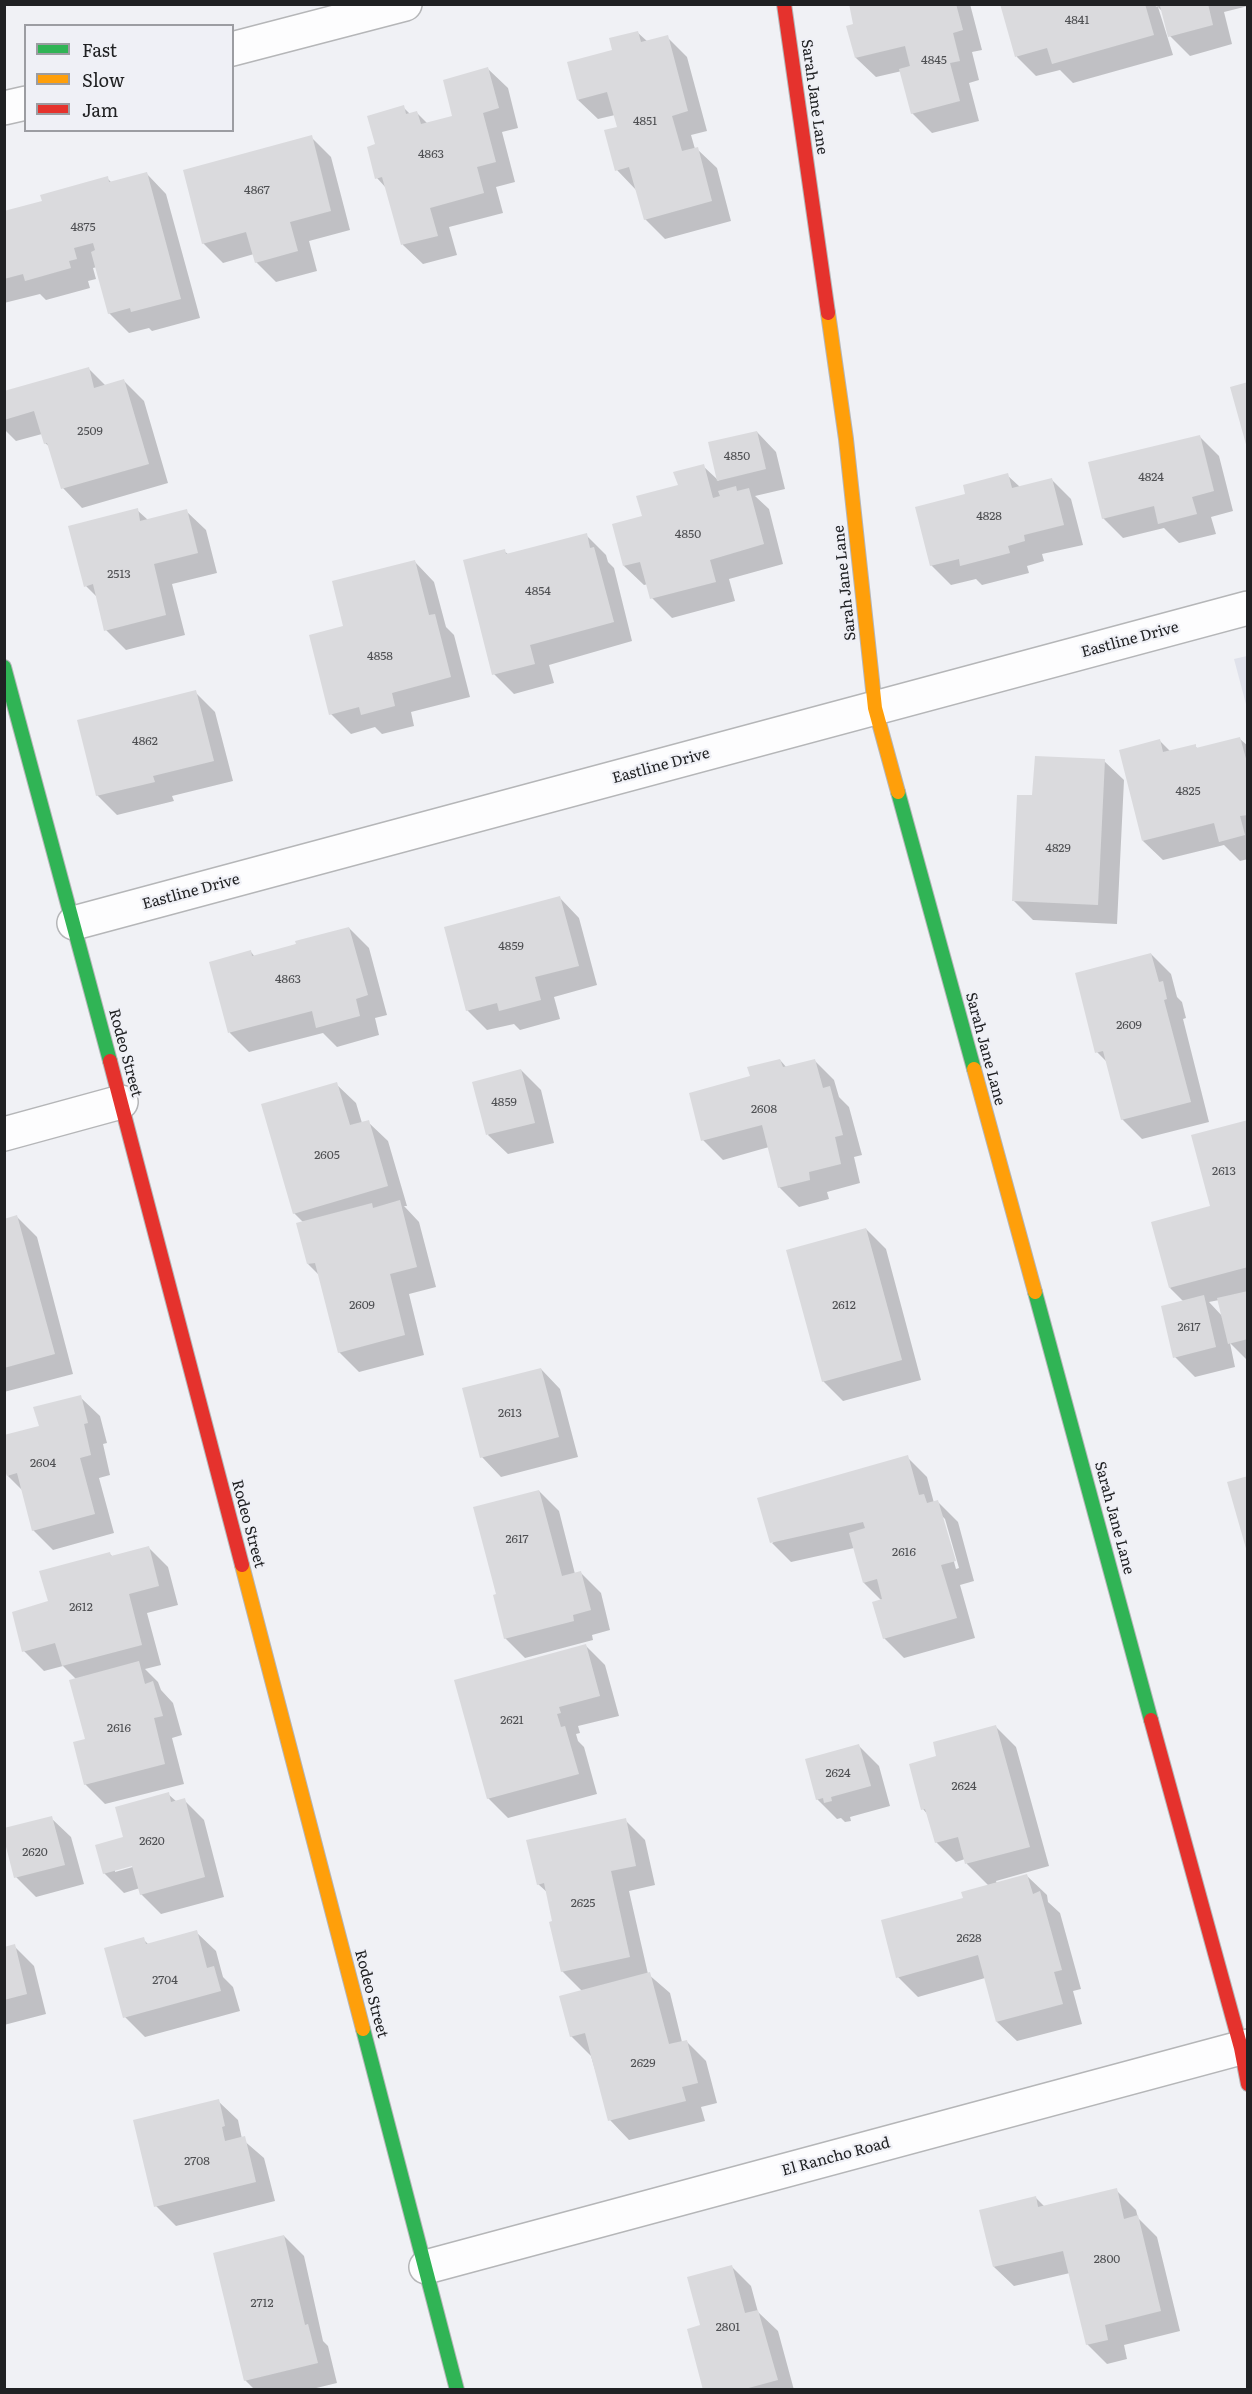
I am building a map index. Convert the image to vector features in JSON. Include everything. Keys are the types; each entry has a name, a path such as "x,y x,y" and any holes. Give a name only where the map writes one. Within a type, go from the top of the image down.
{"street":[{"path":"234,48 405,4"},
{"name":"Sarah Jane Lane","path":"784,4 846,439 875,708 1244,2047 1248,2084"},
{"path":"4,108 24,103"},
{"name":"Eastline Drive","path":"74,923 1248,608"},
{"name":"Rodeo Street","path":"4,667 74,923 457,2390"},
{"path":"4,1134 121,1102"},
{"name":"El Rancho Road","path":"426,2267 1244,2047"}],"shaded area":[{"path":"1248,656 1247,708 1234,659"}],"building":[{"path":"849,4 956,4 963,30 953,33 960,61 950,63 960,101 911,114 899,69 910,66 905,46 855,58 846,26 853,24"},
{"path":"1000,4 1145,4 1154,35 1052,64 1047,48 1015,57"},
{"path":"1155,4 1208,4 1213,25 1168,37 1160,6 1156,7"},
{"path":"638,31 641,42 668,35 688,111 672,116 682,151 698,147 712,201 644,220 629,167 615,171 604,130 617,127 607,92 577,100 567,62 612,50 609,38"},
{"path":"488,67 499,108 483,113 496,162 477,167 484,193 430,208 438,236 401,245 382,177 375,179 367,147 375,144 367,116 404,105 406,114 417,111 421,124 452,116 443,80"},
{"path":"312,135 331,211 290,222 298,251 255,263 246,232 202,244 183,170"},
{"path":"147,172 181,299 131,312 130,308 108,314 91,252 95,250 93,243 74,248 77,259 69,261 71,268 25,281 23,274 4,279 4,211 42,201 40,195 108,176 109,182"},
{"path":"89,367 94,388 124,379 149,464 61,489 47,443 44,444 34,411 4,420 4,391"},
{"path":"1248,382 1248,448 1247,448 1230,387"},
{"path":"757,431 766,469 717,481 708,442"},
{"path":"1200,435 1214,491 1192,497 1197,514 1158,524 1154,506 1102,519 1088,462"},
{"path":"704,464 713,498 720,496 718,491 736,486 737,491 749,488 764,544 710,560 716,582 650,599 640,562 623,566 612,524 642,516 636,496 678,485 673,472"},
{"path":"1008,473 1012,488 1052,478 1064,525 1024,535 1025,541 1008,546 1010,553 960,566 959,559 930,566 915,507 965,494 963,485"},
{"path":"138,508 140,521 187,509 198,553 154,564 166,615 104,631 93,584 84,587 68,526"},
{"path":"587,533 590,548 594,547 614,622 530,645 535,664 492,675 463,560 505,549 506,554"},
{"path":"415,560 429,615 435,614 451,677 392,693 395,706 361,715 359,707 329,715 309,635 343,626 332,581"},
{"path":"196,690 214,761 153,776 155,782 96,796 77,720"},
{"path":"1240,737 1248,766 1248,815 1240,816 1245,835 1219,842 1214,823 1142,841 1119,750 1160,739 1163,752 1196,744 1196,748"},
{"path":"1035,756 1105,759 1098,905 1012,901 1017,795 1032,795"},
{"path":"560,896 579,966 535,977 541,1000 499,1011 497,1003 466,1011 444,927"},
{"path":"349,927 368,995 356,999 360,1016 316,1028 312,1011 228,1033 209,962 251,950 252,956 296,944 295,941"},
{"path":"1151,953 1159,982 1163,981 1167,999 1164,1000 1191,1102 1121,1120 1103,1051 1095,1053 1075,973"},
{"path":"780,1059 783,1067 815,1059 823,1088 830,1086 843,1135 835,1137 841,1164 809,1172 810,1180 778,1188 762,1125 701,1141 689,1093 750,1076 747,1067"},
{"path":"521,1069 535,1123 486,1135 472,1082"},
{"path":"337,1082 350,1125 369,1120 388,1186 293,1214 261,1104"},
{"path":"1248,1120 1248,1267 1169,1288 1151,1222 1210,1206 1191,1135"},
{"path":"400,1200 417,1267 390,1274 405,1335 338,1353 315,1263 307,1264 296,1223 372,1203 373,1208"},
{"path":"17,1215 55,1354 4,1368 4,1219"},
{"path":"866,1228 902,1360 822,1382 786,1250"},
{"path":"1248,1291 1248,1339 1228,1344 1217,1298"},
{"path":"1204,1295 1216,1347 1173,1358 1161,1306"},
{"path":"541,1368 559,1437 480,1458 462,1388"},
{"path":"81,1395 88,1423 84,1424 91,1455 80,1458 95,1514 32,1531 17,1473 7,1476 4,1468 4,1435 39,1426 33,1407"},
{"path":"908,1455 919,1495 924,1494 927,1503 938,1500 956,1561 941,1565 957,1618 883,1639 872,1602 882,1599 877,1579 863,1583 849,1533 865,1528 863,1522 770,1543 757,1498"},
{"path":"1248,1476 1248,1552 1247,1552 1227,1482"},
{"path":"539,1490 562,1576 581,1571 591,1610 573,1615 574,1621 504,1639 493,1595 496,1594 473,1507"},
{"path":"149,1546 159,1586 129,1594 142,1645 62,1666 55,1643 22,1652 12,1612 48,1601 39,1571 110,1552 111,1556"},
{"path":"586,1644 600,1696 559,1707 561,1713 557,1714 561,1727 565,1726 579,1774 487,1799 454,1680"},
{"path":"139,1661 145,1684 153,1681 163,1716 154,1718 165,1764 84,1785 73,1742 85,1739 69,1680"},
{"path":"996,1725 1030,1847 965,1864 958,1837 935,1843 925,1809 921,1810 909,1764 936,1756 933,1742"},
{"path":"859,1744 871,1786 831,1797 832,1801 824,1803 823,1798 816,1800 805,1759"},
{"path":"169,1792 171,1802 185,1798 205,1877 140,1895 132,1866 103,1874 95,1845 123,1837 115,1807"},
{"path":"52,1816 65,1865 14,1878 4,1839 4,1828"},
{"path":"626,1818 636,1866 611,1871 630,1957 561,1972 549,1922 552,1921 544,1883 537,1885 526,1840"},
{"path":"1027,1874 1033,1894 1040,1891 1062,1970 1054,1972 1063,2004 996,2022 978,1955 896,1978 881,1920 963,1898 961,1892"},
{"path":"197,1930 207,1968 214,1966 221,1991 123,2018 104,1948 144,1937 146,1944"},
{"path":"15,1944 27,1994 4,2000 4,1947"},
{"path":"650,1972 669,2044 687,2040 698,2083 682,2087 686,2101 608,2121 585,2033 570,2037 559,1996"},
{"path":"219,2099 225,2126 222,2127 225,2141 245,2136 256,2182 154,2207 133,2120"},
{"path":"1117,2188 1124,2219 1138,2215 1161,2311 1105,2325 1108,2340 1086,2345 1063,2251 993,2267 979,2210 1036,2196 1038,2207"},
{"path":"284,2235 305,2325 308,2324 318,2363 244,2381 213,2253"},
{"path":"732,2265 745,2313 758,2310 778,2380 741,2390 703,2390 687,2329 700,2325 687,2277"}],"traffic: fast":[{"path":"4,667 110,1061"},
{"path":"898,792 974,1069"},
{"path":"1035,1292 1151,1720"},
{"path":"363,2029 457,2390"}],"traffic: slow":[{"path":"828,313 846,439 875,708 898,792"},
{"path":"974,1069 1035,1292"},
{"path":"242,1565 363,2029"}],"traffic: jam":[{"path":"784,4 828,313"},
{"path":"110,1061 242,1565"},
{"path":"1151,1720 1241,2048 1248,2084"}]}
